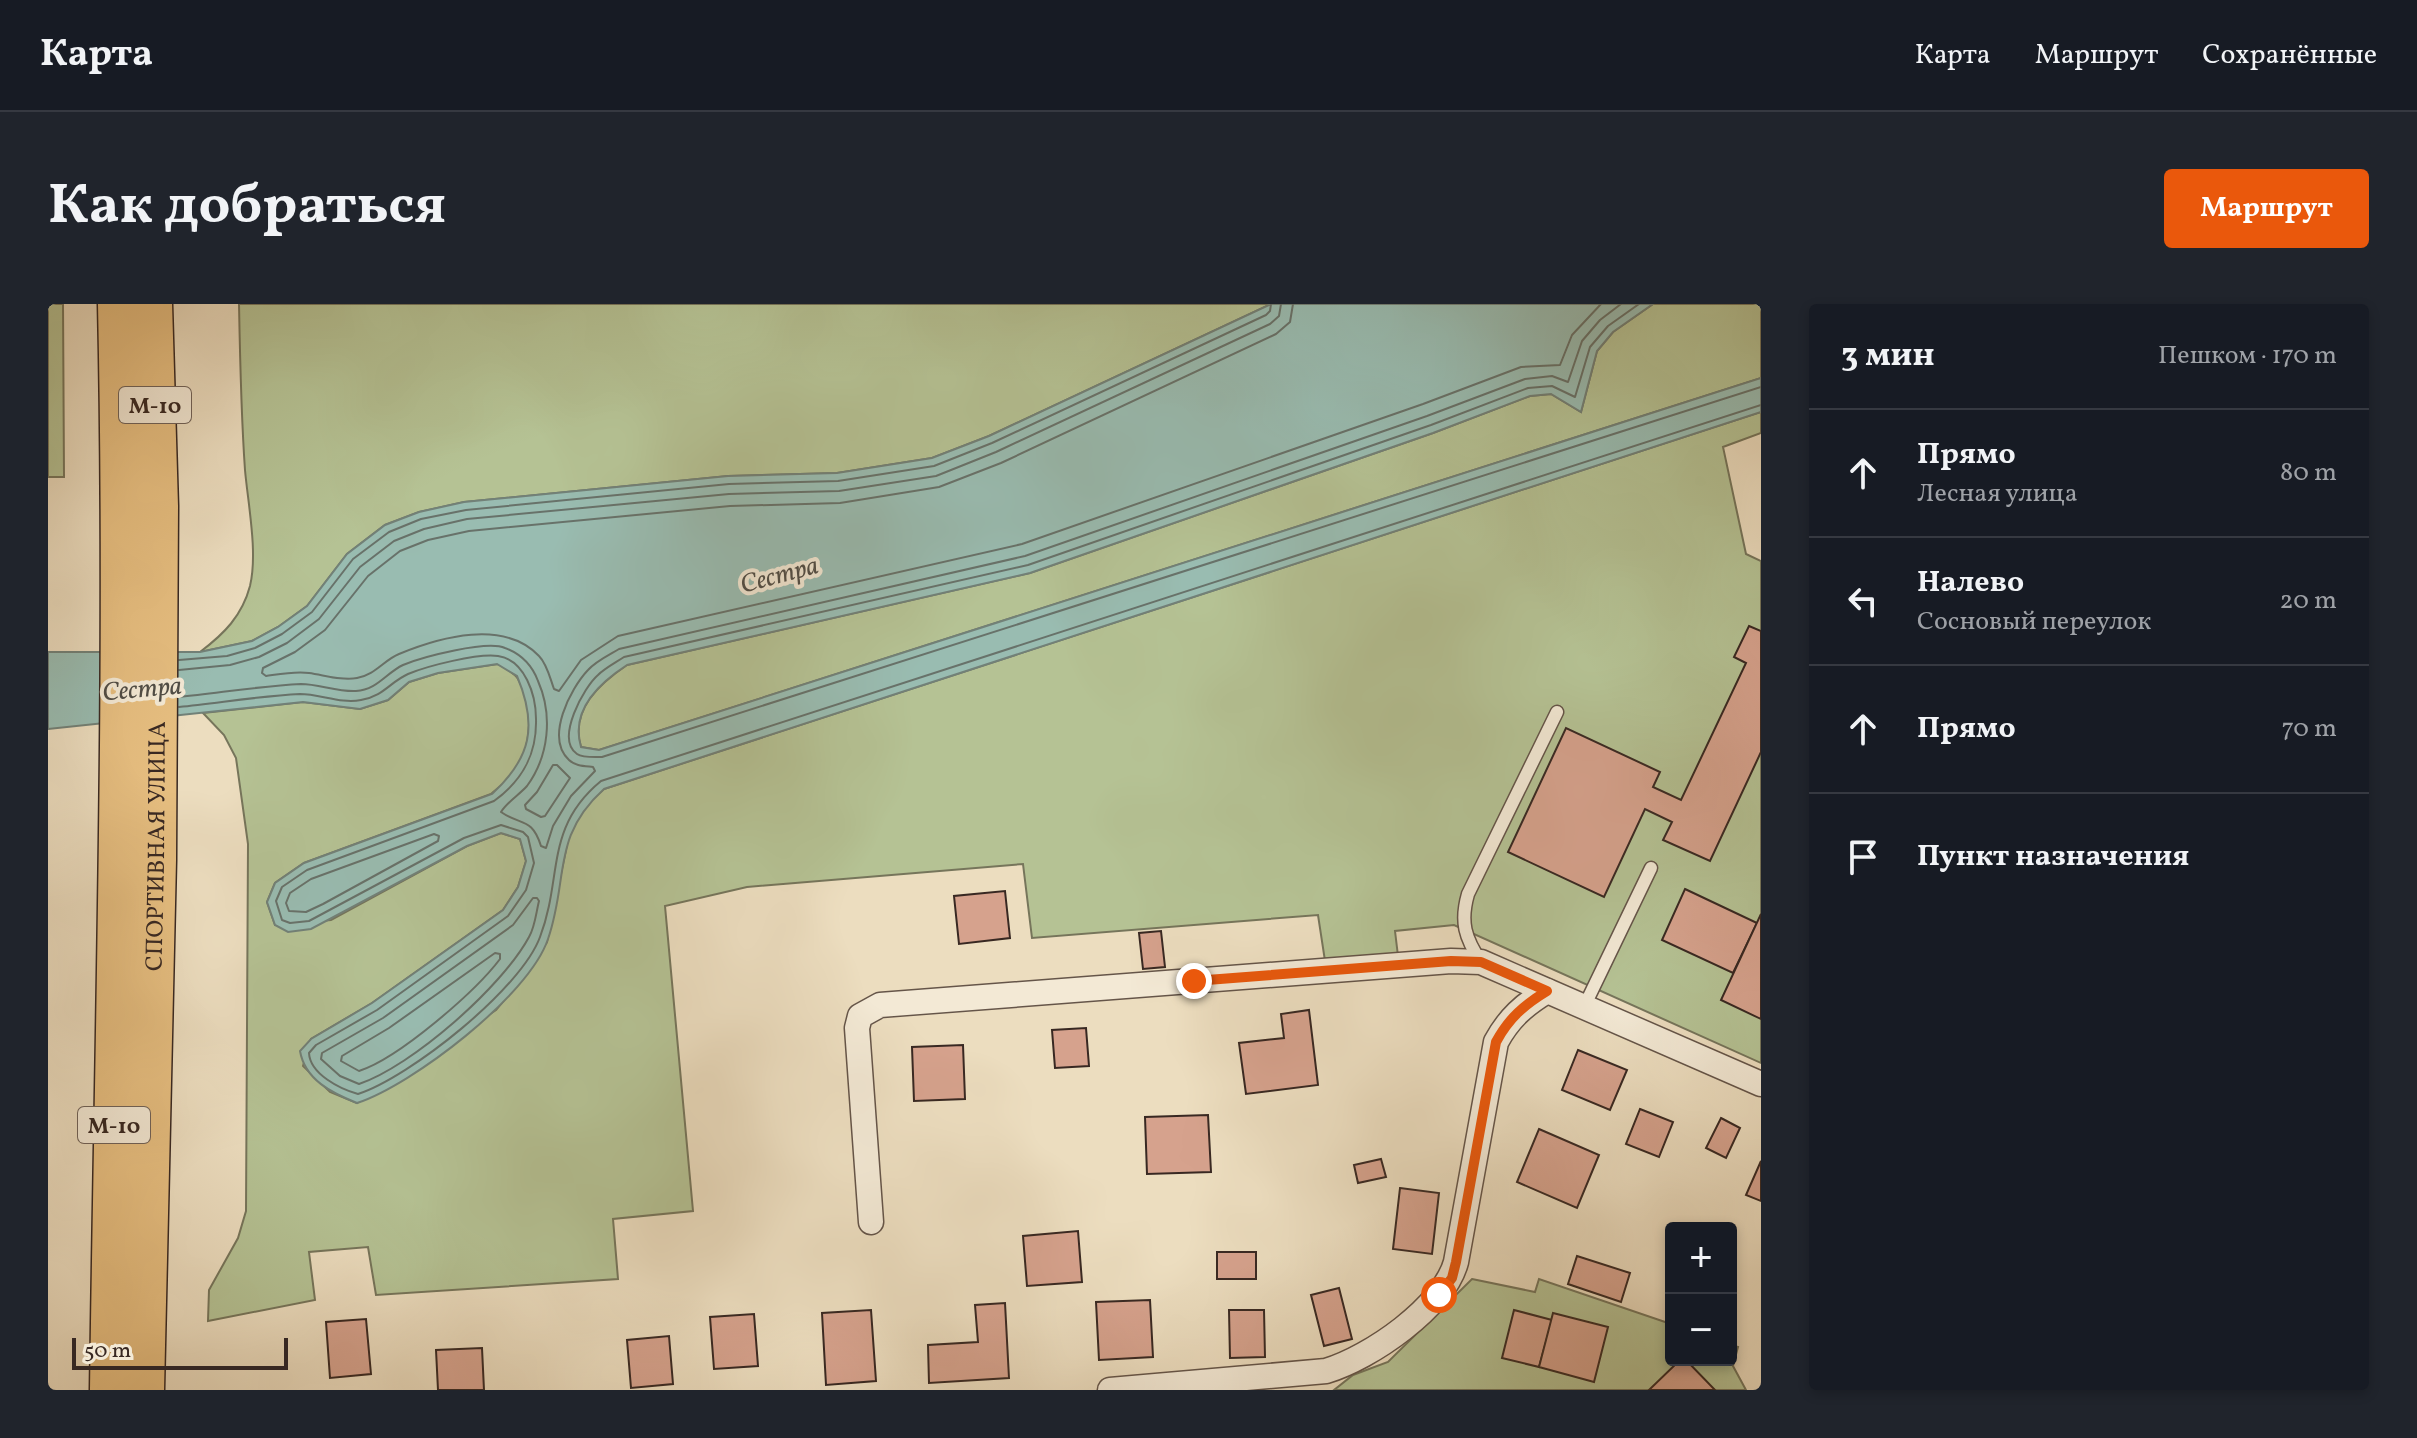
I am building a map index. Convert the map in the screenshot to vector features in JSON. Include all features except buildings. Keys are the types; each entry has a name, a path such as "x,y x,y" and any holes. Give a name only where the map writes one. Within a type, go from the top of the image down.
{"highway":[{"name":"СПОРТИВНАЯ УЛИЦА","path":"118,304 140,503"},
{"name":"СПОРТИВНАЯ УЛИЦА","path":"144,1390 138,860 140,503 152,304"},
{"name":"СПОРТИВНАЯ УЛИЦА","path":"110,1390 138,860"}],"street":[{"path":"871,1222 857,1028 860,1016 880,1005 1451,961 1481,962 1761,1084"},
{"path":"1110,1390 1326,1371 1347,1365 1385,1343 1439,1295 1452,1278 1456,1262 1496,1042 1508,1021 1524,1005 1547,991"}],"lane":[{"path":"1481,962 1465,931 1463,913 1468,894 1557,712"},
{"path":"1584,1007 1651,868"}],"green space":[{"path":"48,304 63,304 64,477 48,477"},
{"path":"239,304 1271,304 989,436 932,458 837,473 728,476 464,502 419,512 385,525 347,554 307,606 278,627 252,641 200,652 237,615 247,597 252,573"},
{"path":"1653,304 1761,304 1761,378 599,750 581,747 580,721 589,699 627,665 1030,573 1433,433 1530,396 1551,394 1581,412 1597,351 1613,332"},
{"path":"1761,412 1761,433 1723,447 1746,554 1761,561 1761,1063 1454,925 1395,931 1398,956 1325,961 1318,915 1032,938 1023,864 747,887 665,906 693,1211 613,1219 618,1279 376,1295 368,1247 309,1252 315,1300 208,1321 209,1290 238,1238 246,1211 248,844 236,758 224,735 203,713 303,702 360,709 388,700 409,682 438,673 498,664 516,677 523,690 529,729 523,755 511,777 491,794 304,863 275,883 267,902 275,925 331,920 467,846 501,833 520,839 526,861 518,887 503,910 372,1003 311,1039 303,1066 330,1092 357,1103 496,1010 522,979 547,942 569,835 586,805 604,789"},
{"path":"1472,1279 1535,1292 1539,1279 1665,1322 1665,1366 1733,1366 1746,1390 1334,1390 1353,1375 1388,1362"}],"water":[{"name":"Сестра","path":"1271,304 1653,304 1613,332 1597,351 1581,412 1551,394 1530,396 1433,433 1030,573 627,665 606,680 589,699 580,721 581,747 599,750 1761,378 1761,412 604,789 587,807 569,841 554,917 537,962 518,986 466,1036 407,1078 357,1103 329,1090 314,1078 300,1051 311,1039 372,1003 503,910 518,887 526,861 520,839 501,833 467,846 311,929 288,932 275,925 267,902 275,883 304,863 492,794 515,767 527,740 527,710 517,676 497,664 438,673 409,682 388,700 360,709 303,702 48,729 48,652 200,652 252,641 307,606 347,554 385,525 419,512 464,502 728,476 837,473 932,458 989,436"}],"route":[{"path":"1194,981 1451,961 1481,962 1547,991 1524,1005 1508,1021 1496,1042 1456,1262 1452,1278 1439,1295"}]}
